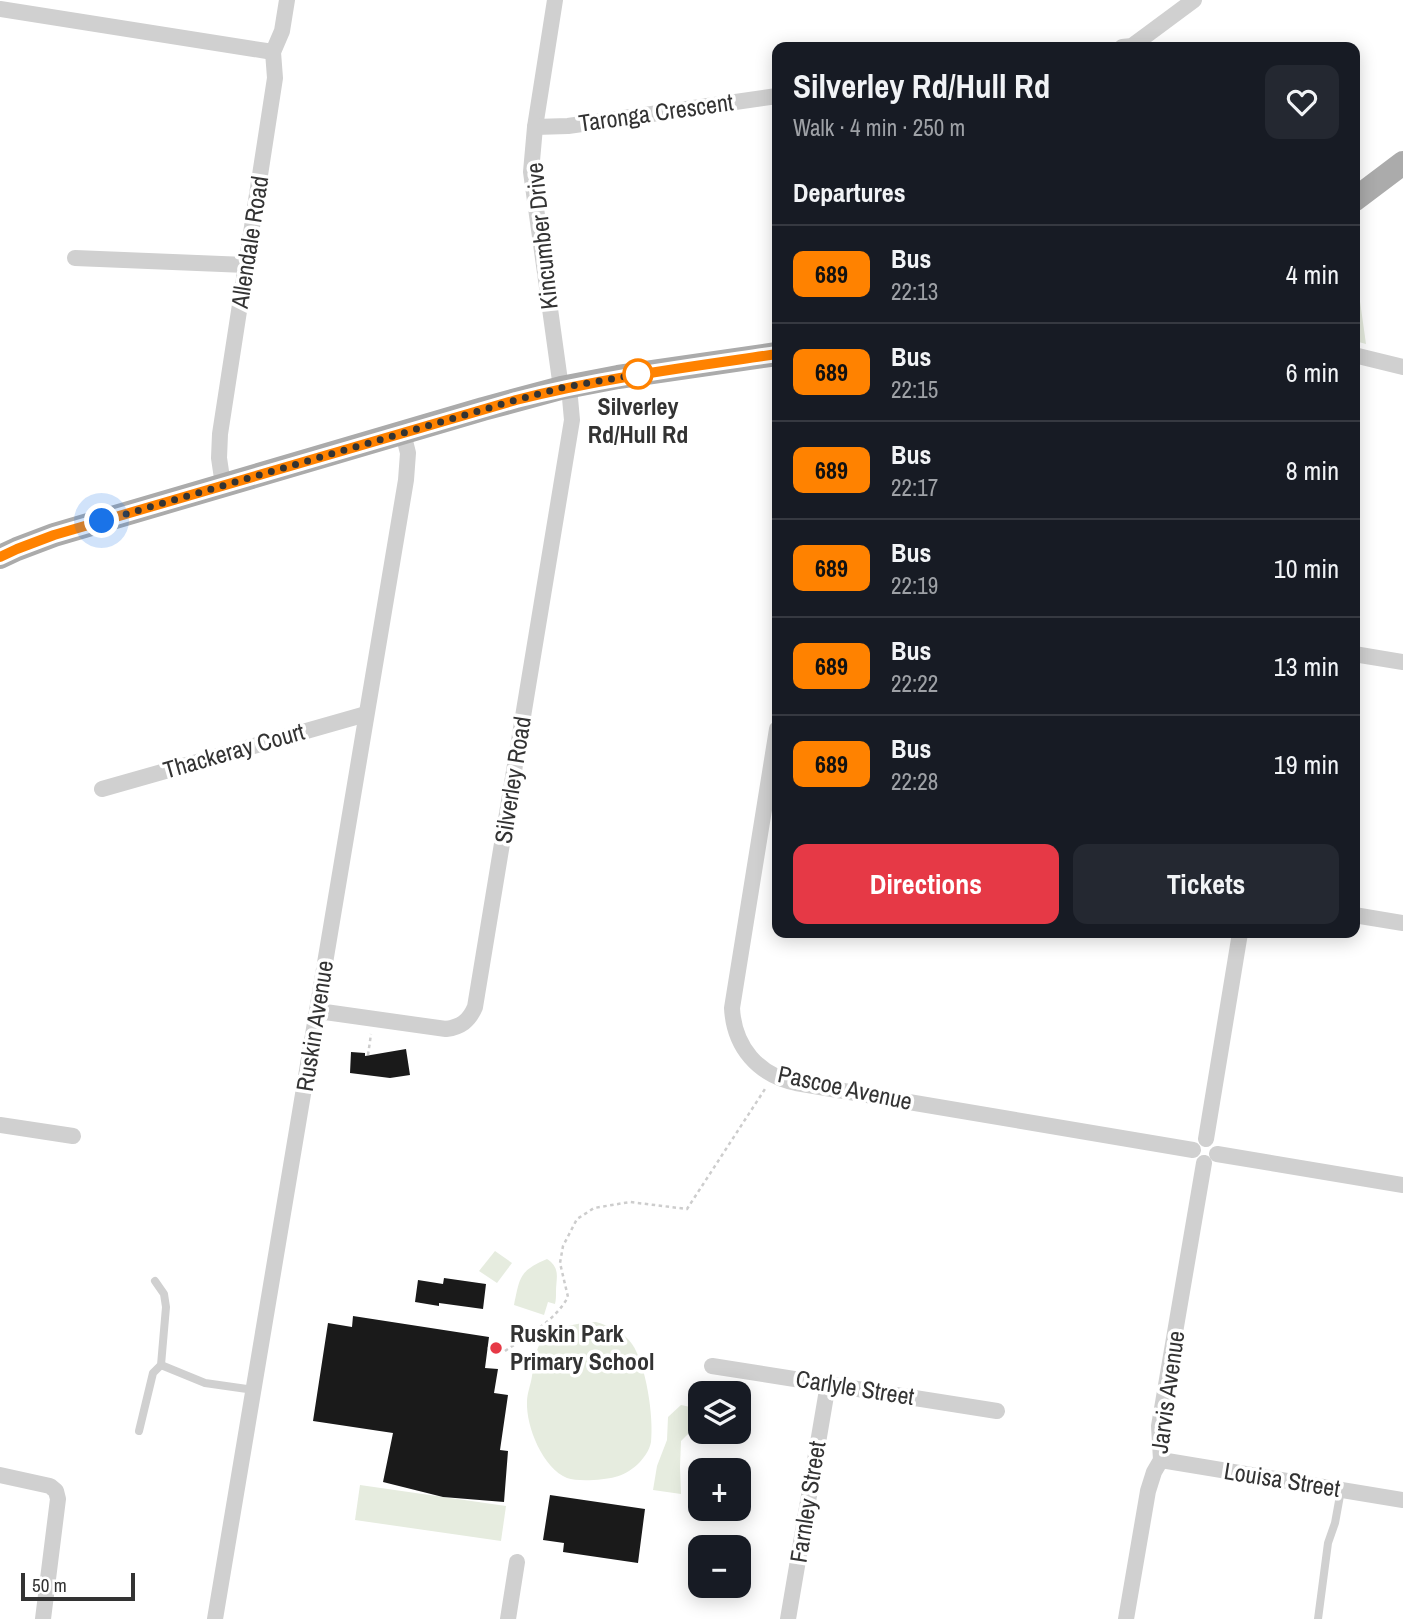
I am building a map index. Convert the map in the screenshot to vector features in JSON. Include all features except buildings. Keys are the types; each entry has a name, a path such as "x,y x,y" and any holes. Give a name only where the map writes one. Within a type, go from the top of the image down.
{"main road":[{"path":"1360,195 1403,163"},
{"path":"0,557 54,535 565,387 772,355"}],"street":[{"name":"Allendale Road","path":"223,485 218,444 275,78 273,52 282,31 287,0"},
{"name":"Kincumber Drive","path":"555,0 535,127 531,172 565,387"},
{"path":"1137,42 1194,0"},
{"path":"0,9 273,52"},
{"name":"Taronga Crescent","path":"535,127 568,126 772,97"},
{"path":"75,258 246,265"},
{"path":"1360,356 1403,367"},
{"name":"Silverley Road","path":"317,1011 446,1029 464,1023 475,1007 572,420 565,387"},
{"name":"Ruskin Avenue","path":"215,1619 407,472 408,453 403,433"},
{"path":"1360,655 1403,662"},
{"name":"Thackeray Court","path":"102,789 366,714"},
{"name":"Pascoe Avenue","path":"772,785 769,819 733,995 733,1022 746,1052 755,1064 773,1076 796,1083 1193,1150"},
{"path":"1360,916 1403,923"},
{"path":"1206,1139 1239,938"},
{"path":"0,1125 73,1136"},
{"path":"1210,1159 1216,1146 1213,1142 1202,1139 1195,1143 1193,1150 1196,1159 1403,1185"},
{"name":"Jarvis Avenue","path":"1126,1619 1148,1492 1161,1460 1159,1426 1210,1159"},
{"name":"Carlyle Street","path":"712,1366 997,1410"},
{"name":"Farnley Street","path":"789,1619 828,1384"},
{"name":"Louisa Street","path":"1161,1460 1403,1500"},
{"path":"0,1475 50,1486 56,1492 58,1499 43,1619"},
{"path":"508,1619 517,1562"}],"lane":[{"path":"139,1431 153,1373 161,1365 166,1307 164,1294 155,1281"},
{"path":"161,1365 205,1383 254,1390"},
{"path":"1318,1619 1328,1543 1341,1490"}],"path":[{"path":"368,1055 371,1033"},
{"path":"505,1351 547,1322 561,1309 568,1297 560,1263 563,1246 577,1219 594,1208 630,1202 687,1209 773,1076"}],"shaded area":[{"path":"1360,301 1366,344 1360,342"},
{"path":"495,1251 512,1263 497,1283 479,1271"},
{"path":"547,1259 557,1274 555,1304 548,1302 544,1315 514,1305 522,1276 531,1267"},
{"path":"596,1322 625,1336 637,1353 648,1391 651,1442 642,1459 621,1475 598,1480 572,1479 558,1473 538,1446 529,1423 528,1395 536,1353 542,1340 560,1328"},
{"path":"681,1405 688,1406 688,1434 681,1441 681,1494 653,1490 657,1466 667,1440 668,1417"},
{"path":"360,1485 506,1506 501,1541 355,1520"}],"bus line":[{"name":"689","path":"0,557 54,535 561,388 772,355"}],"place":[{"name":"Silverley Rd/Hull Rd","path":"638,374"},
{"name":"Ruskin Park Primary School","path":"496,1348"}],"route":[{"path":"102,521 516,400 561,388 644,373 638,374"}]}
